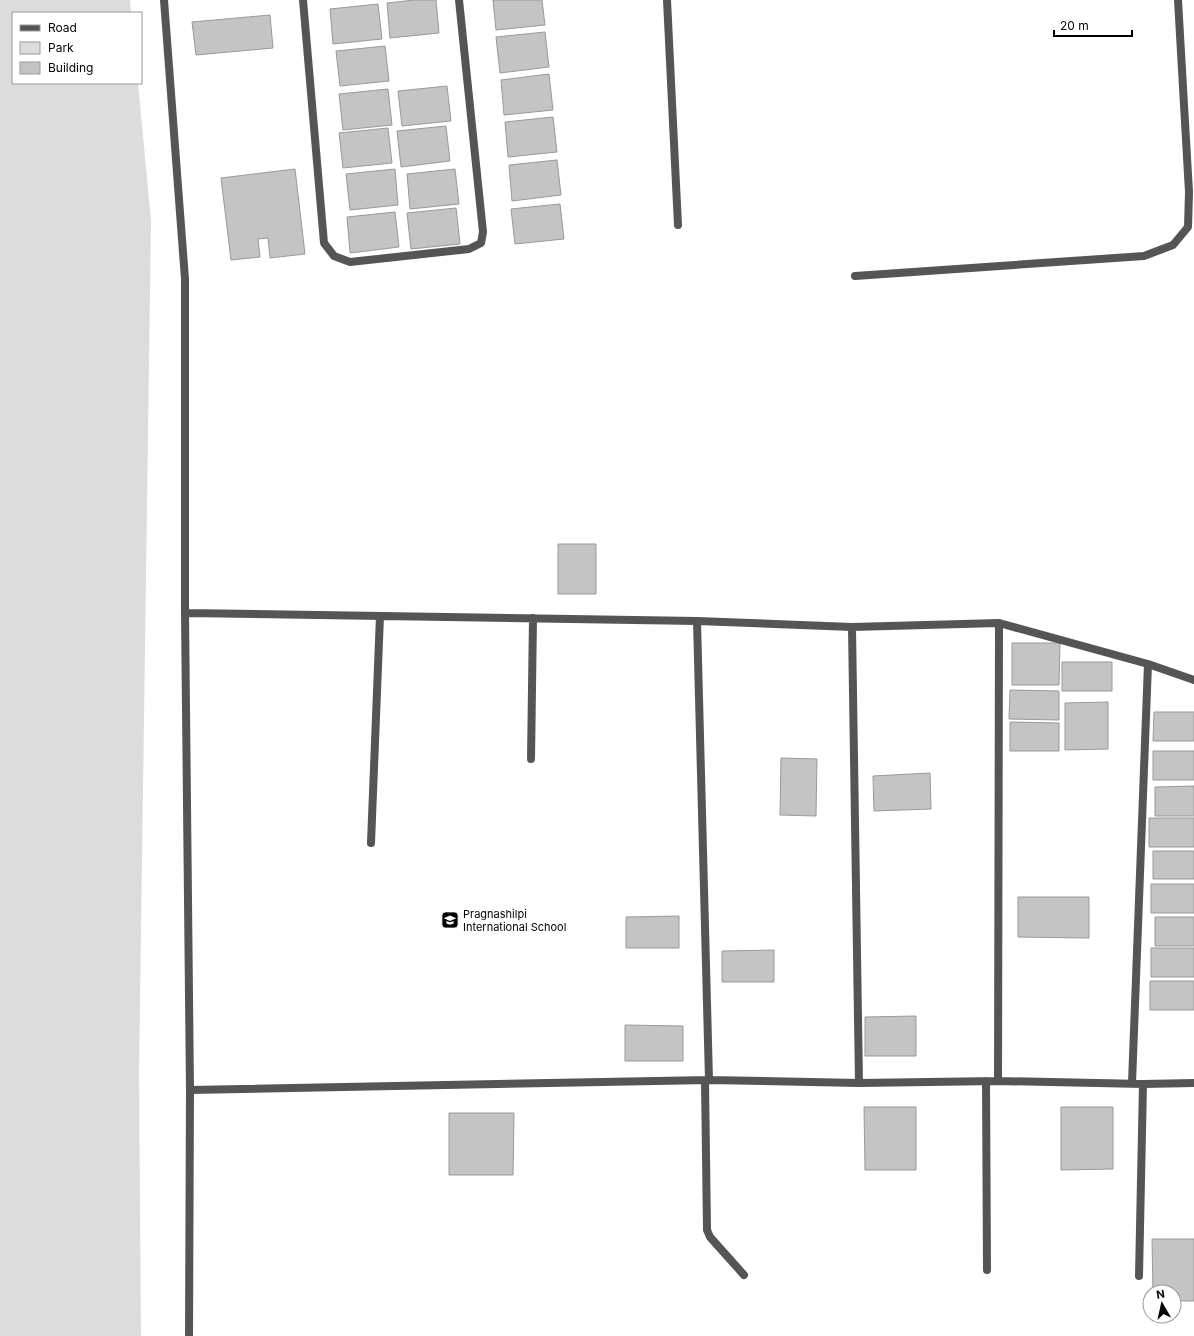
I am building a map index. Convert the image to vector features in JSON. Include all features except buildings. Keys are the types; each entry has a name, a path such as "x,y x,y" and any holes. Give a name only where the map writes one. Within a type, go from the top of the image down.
{"street":[{"path":"164,0 185,279 185,613 190,1090 189,1336"},
{"path":"303,0 324,243 334,256 350,262 469,249 481,243 483,232 459,0"},
{"path":"667,0 678,225"},
{"path":"855,276 1144,256 1173,246 1188,227 1189,199 1178,0"},
{"path":"185,613 697,621 852,627 999,623 1148,664 1194,680"},
{"path":"371,843 380,616"},
{"path":"531,759 532,618"},
{"path":"697,621 707,1080 707,1230 710,1237 744,1275"},
{"path":"998,1080 999,623"},
{"path":"852,627 859,1083"},
{"path":"1132,1083 1148,664"},
{"path":"190,1090 707,1080 859,1083 998,1080 1143,1084 1194,1083"},
{"path":"986,1081 987,1270"},
{"path":"1139,1276 1143,1084"}],"green space":[{"path":"0,0 130,0 131,12 12,12 12,84 138,84 151,221 139,1073 141,1336 0,1336"}],"place":[{"name":"Pragnashilpi International School","path":"450,920"}]}
